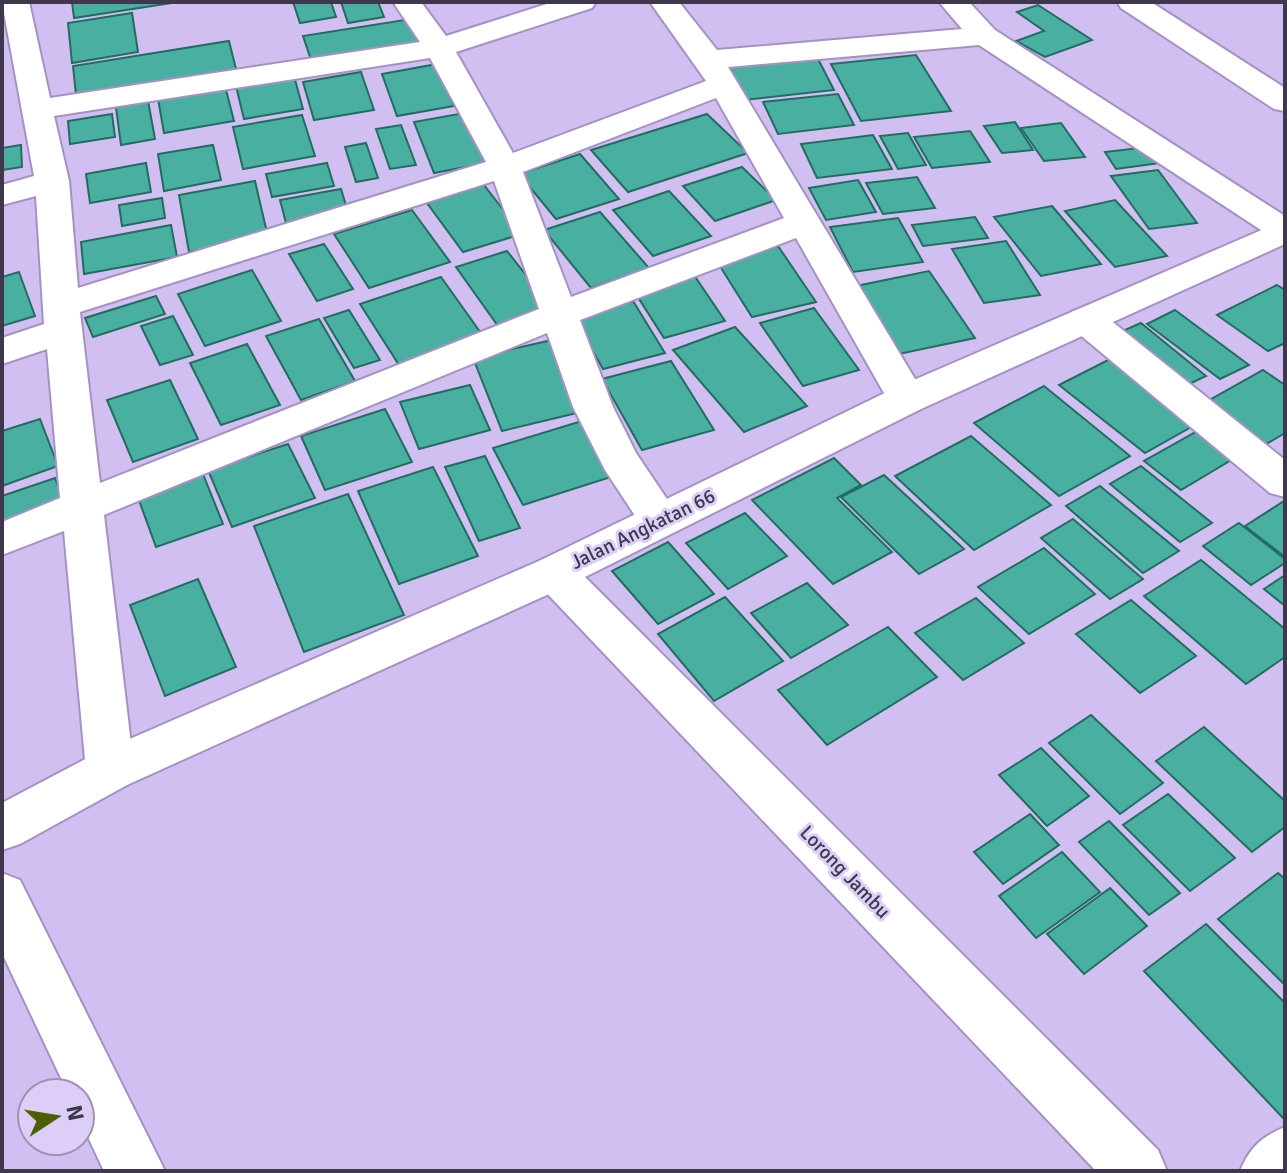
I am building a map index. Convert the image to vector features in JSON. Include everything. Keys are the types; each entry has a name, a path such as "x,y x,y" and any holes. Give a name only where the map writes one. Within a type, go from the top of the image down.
{"street":[{"path":"15,2 23,87 52,181 62,318 110,770"},
{"path":"407,2 439,48 505,167 593,407 619,460 660,520"},
{"path":"23,87 439,48 582,2"},
{"path":"664,2 716,72 907,399"},
{"path":"953,2 985,36 1279,240"},
{"path":"1131,2 1285,102"},
{"path":"2,351 62,318 505,167 716,72 985,36"},
{"path":"2,195 52,181"},
{"path":"2,539 561,314 803,223"},
{"name":"Jalan Angkatan 66","path":"2,828 110,770 554,573 907,399 1279,240"},
{"path":"1086,320 1285,482"},
{"name":"Lorong Jambu","path":"554,573 1115,1164"},
{"path":"2,897 135,1171"},
{"path":"1270,1171 1285,1157"}],"building":[{"path":"72,2 178,2 74,18"},
{"path":"293,2 331,2 336,17 300,23"},
{"path":"341,2 378,2 384,17 348,23"},
{"path":"1038,5 1092,40 1045,57 1016,41 1044,31 1017,12"},
{"path":"132,13 138,52 72,63 68,23"},
{"path":"417,18 428,44 312,63 303,36"},
{"path":"229,41 236,69 76,95 73,66"},
{"path":"816,55 834,90 745,100 729,65"},
{"path":"916,55 951,111 861,121 831,64"},
{"path":"437,64 454,106 397,116 382,74"},
{"path":"361,72 374,110 314,120 303,82"},
{"path":"294,76 303,109 244,119 236,86"},
{"path":"224,82 234,121 164,133 157,93"},
{"path":"838,94 854,125 778,134 763,102"},
{"path":"147,95 155,139 121,145 115,100"},
{"path":"464,113 486,163 434,173 414,122"},
{"path":"112,114 115,137 70,144 68,121"},
{"path":"707,114 748,153 628,192 591,150"},
{"path":"302,115 315,156 243,169 233,127"},
{"path":"1015,122 1033,150 1002,153 984,126"},
{"path":"1061,123 1085,157 1044,161 1021,128"},
{"path":"401,125 416,165 390,169 376,129"},
{"path":"970,131 990,162 932,168 914,137"},
{"path":"908,133 926,165 898,169 880,136"},
{"path":"873,135 892,169 817,178 801,144"},
{"path":"366,143 378,178 356,182 345,147"},
{"path":"21,145 22,167 2,170 2,148"},
{"path":"213,145 221,180 164,191 158,154"},
{"path":"1148,147 1160,163 1116,169 1105,152"},
{"path":"580,154 619,199 556,219 519,174"},
{"path":"146,163 151,192 90,203 86,174"},
{"path":"327,163 334,186 272,197 266,174"},
{"path":"742,167 776,200 715,221 683,186"},
{"path":"1158,170 1197,223 1149,229 1111,176"},
{"path":"917,177 935,208 883,214 866,183"},
{"path":"858,180 876,212 826,220 809,188"},
{"path":"255,181 268,237 189,252 179,195"},
{"path":"484,185 522,234 463,252 427,203"},
{"path":"341,189 348,212 286,223 280,200"},
{"path":"669,191 711,236 653,256 613,210"},
{"path":"162,198 165,218 122,226 119,205"},
{"path":"1115,200 1167,256 1115,267 1065,211"},
{"path":"1052,206 1101,264 1041,276 994,217"},
{"path":"412,210 450,262 369,288 334,234"},
{"path":"600,212 649,268 591,288 544,230"},
{"path":"975,217 988,238 923,246 912,225"},
{"path":"898,218 923,262 853,272 830,227"},
{"path":"171,225 177,257 84,274 81,242"},
{"path":"1006,241 1040,295 984,303 952,249"},
{"path":"324,244 353,289 317,301 289,254"},
{"path":"778,246 816,302 752,317 716,260"},
{"path":"507,251 552,308 498,326 456,267"},
{"path":"252,270 281,321 205,346 178,294"},
{"path":"929,271 975,338 899,354 856,286"},
{"path":"19,272 35,316 2,326 2,277"},
{"path":"694,275 725,321 664,338 634,291"},
{"path":"441,277 483,336 399,365 360,304"},
{"path":"1277,285 1285,290 1285,343 1268,351 1217,315"},
{"path":"156,296 165,314 93,337 85,318"},
{"path":"633,301 665,353 603,369 573,316"},
{"path":"814,308 859,370 803,386 760,323"},
{"path":"349,310 380,360 354,368 324,318"},
{"path":"1175,310 1249,365 1220,379 1147,324"},
{"path":"173,316 193,355 160,365 141,326"},
{"path":"319,319 355,381 301,400 266,336"},
{"path":"1141,323 1206,376 1183,387 1118,333"},
{"path":"735,327 807,406 744,432 673,350"},
{"path":"552,340 585,411 502,431 473,358"},
{"path":"247,344 280,405 221,425 190,363"},
{"path":"1116,356 1202,421 1145,453 1059,385"},
{"path":"671,361 714,430 642,450 602,379"},
{"path":"1263,370 1285,385 1285,433 1256,450 1199,406"},
{"path":"170,380 198,439 133,462 107,400"},
{"path":"470,385 490,430 419,449 400,402"},
{"path":"1044,386 1130,456 1059,496 974,423"},
{"path":"385,409 412,462 325,490 301,436"},
{"path":"40,419 58,466 2,486 2,431"},
{"path":"582,421 614,476 523,505 493,448"},
{"path":"1201,429 1238,456 1181,490 1144,461"},
{"path":"971,436 1051,505 974,550 895,476"},
{"path":"288,444 315,498 232,527 208,470"},
{"path":"485,456 520,528 479,541 445,467"},
{"path":"834,458 861,485 837,498 892,552 833,584 752,500"},
{"path":"1141,466 1212,523 1180,542 1110,484"},
{"path":"433,467 478,556 399,584 358,491"},
{"path":"203,474 223,524 156,547 137,495"},
{"path":"884,475 964,549 919,574 841,497"},
{"path":"55,478 66,507 2,529 2,496"},
{"path":"1100,486 1179,551 1143,573 1066,506"},
{"path":"348,494 404,615 304,652 254,526"},
{"path":"1285,502 1285,557 1245,526"},
{"path":"745,513 787,556 728,589 686,543"},
{"path":"1073,519 1143,579 1110,599 1041,538"},
{"path":"1239,523 1285,559 1285,563 1251,585 1203,546"},
{"path":"668,542 714,594 658,624 612,571"},
{"path":"1044,548 1095,594 1029,634 978,587"},
{"path":"1201,560 1285,629 1285,657 1246,684 1144,596"},
{"path":"1285,575 1285,606 1264,589"},
{"path":"198,579 236,667 165,696 130,605"},
{"path":"807,583 848,625 791,658 751,613"},
{"path":"725,597 783,661 714,701 658,634"},
{"path":"976,598 1024,643 963,680 915,633"},
{"path":"1131,600 1196,656 1140,693 1076,634"},
{"path":"888,627 937,677 827,745 778,690"},
{"path":"1091,715 1163,783 1120,814 1049,743"},
{"path":"1204,727 1285,801 1285,827 1252,852 1156,761"},
{"path":"1041,748 1089,796 1047,826 999,775"},
{"path":"1168,794 1235,858 1190,891 1123,825"},
{"path":"1030,814 1059,845 1003,884 974,852"},
{"path":"1109,821 1180,893 1149,915 1079,842"},
{"path":"1062,852 1100,892 1036,938 999,896"},
{"path":"1278,873 1285,879 1285,985 1218,919"},
{"path":"1110,888 1147,926 1084,974 1047,934"},
{"path":"1206,924 1285,1003 1284,1119 1144,971"}]}
